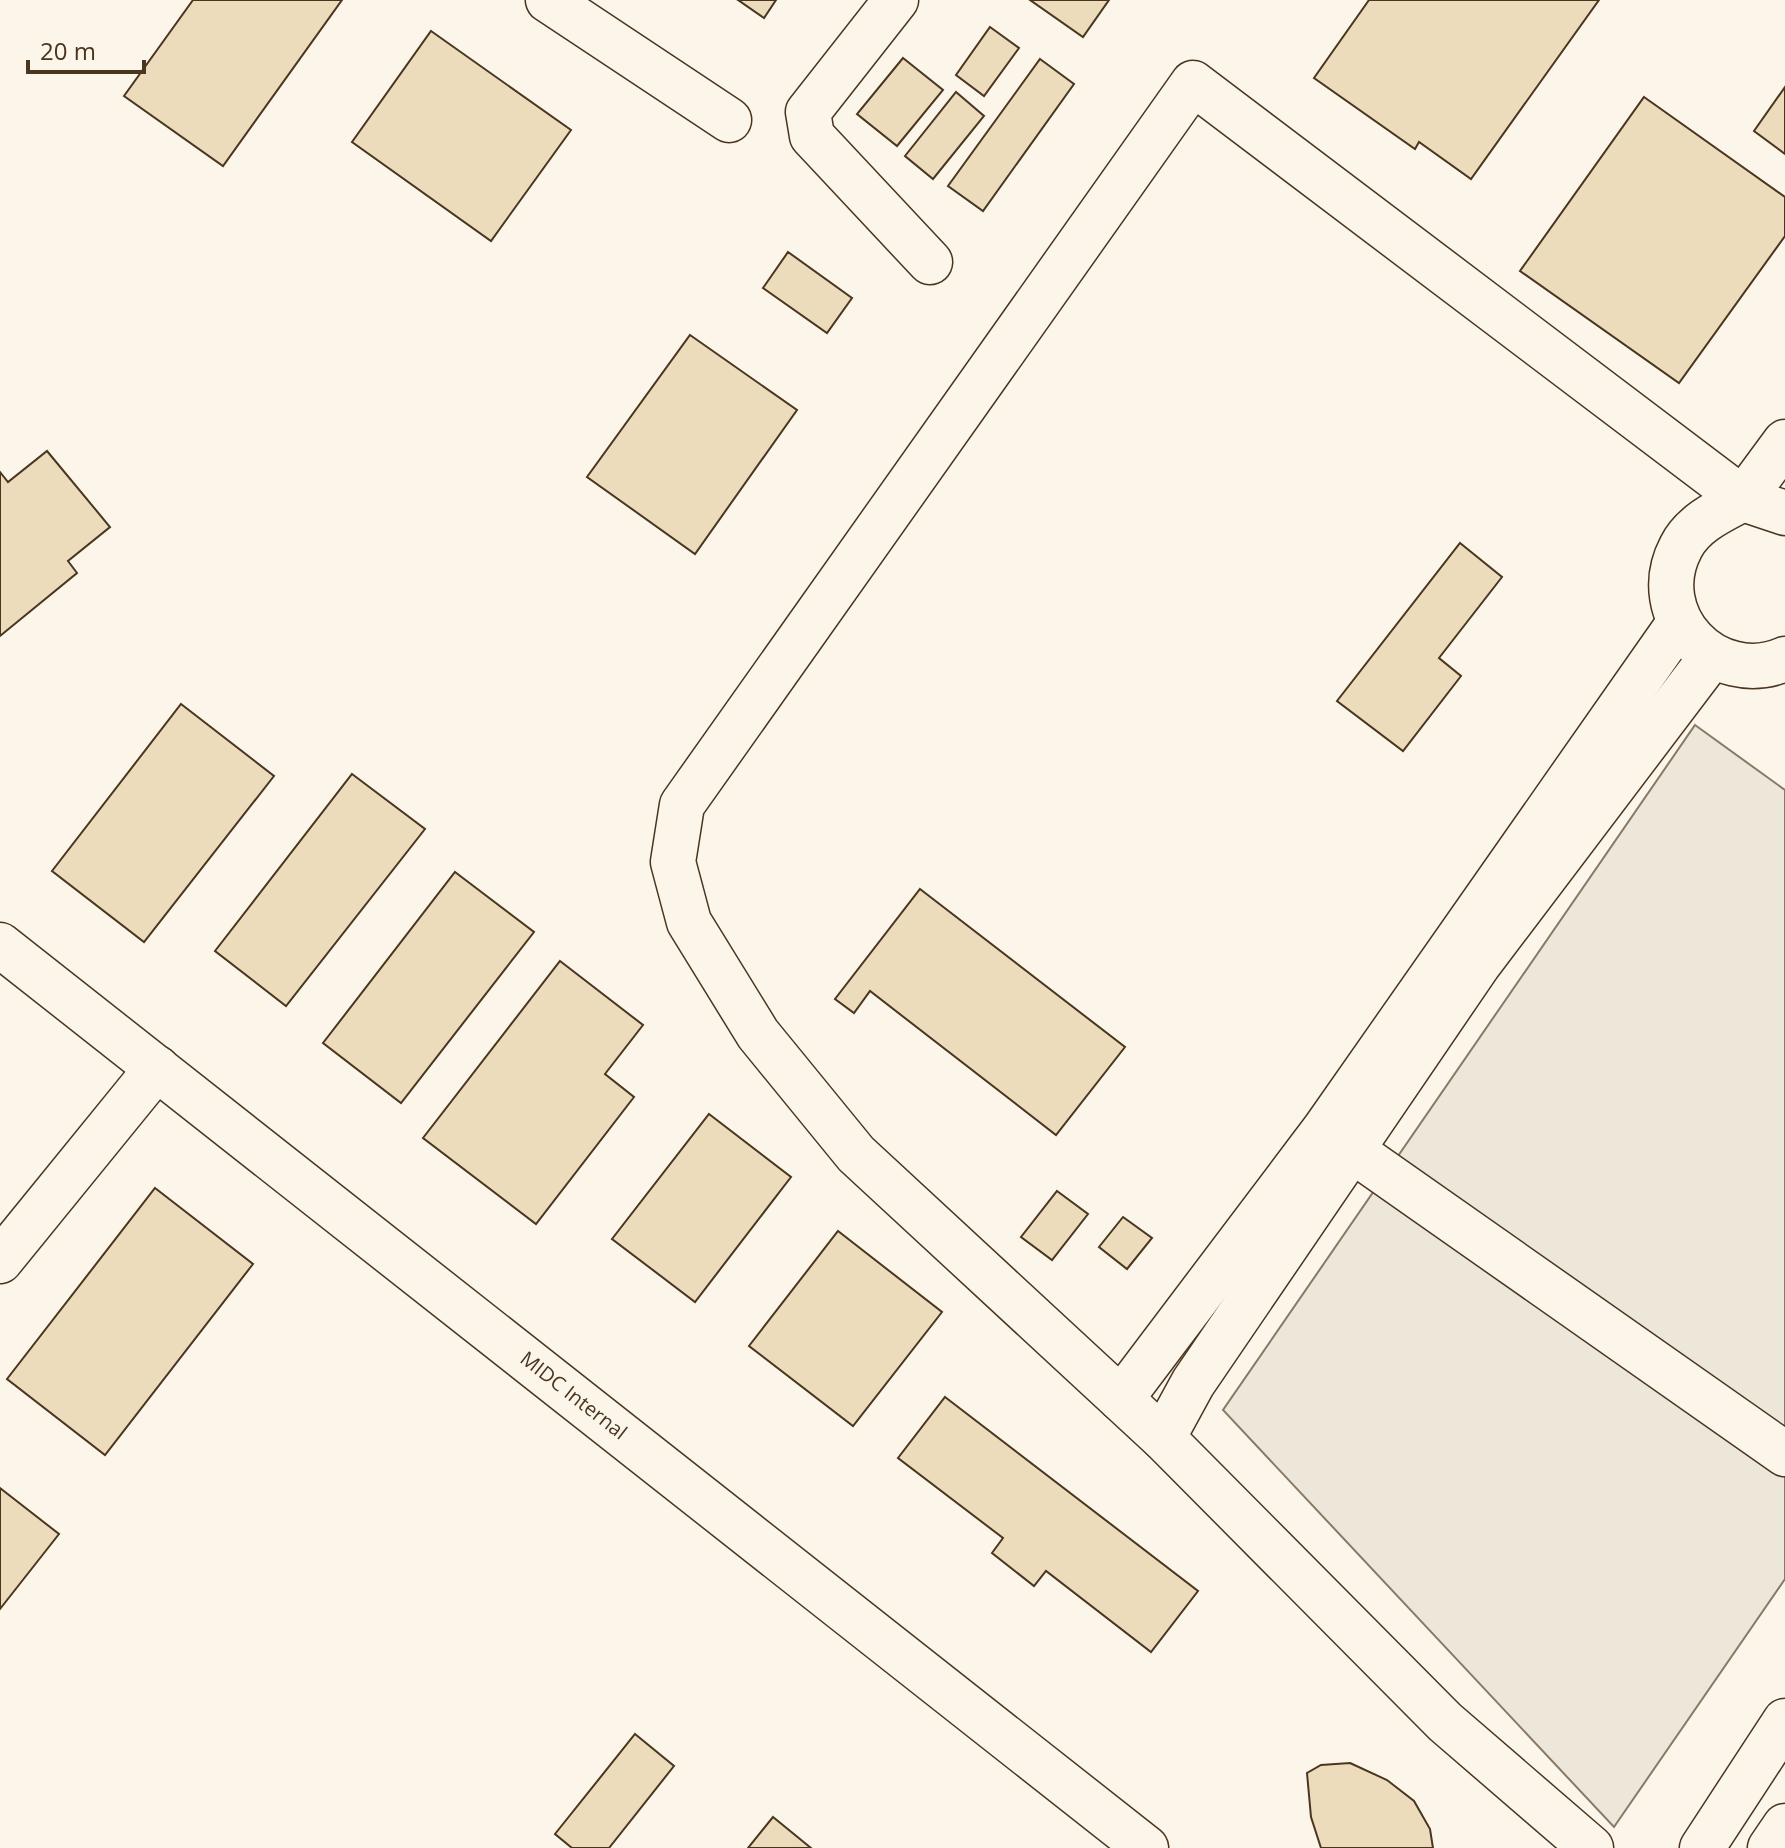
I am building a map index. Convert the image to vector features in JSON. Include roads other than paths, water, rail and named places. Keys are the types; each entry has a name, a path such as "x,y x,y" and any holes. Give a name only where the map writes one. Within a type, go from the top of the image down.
{"street":[{"path":"548,0 729,120"},
{"path":"896,0 808,112 812,136 930,262"},
{"path":"1591,1848 1445,1722 1163,1438 856,1154 758,1034 689,922 673,862 682,805 1193,83 1743,499 1785,513"},
{"path":"1121,1399 1339,1141 1478,965 1758,667 1693,642 1679,623 1671,598 1672,570 1681,545 1699,524 1743,499 1785,442"},
{"path":"1163,1438 1339,1141 1679,623"},
{"name":"MIDC Internal","path":"0,945 1146,1848"},
{"path":"0,1261 157,1068"},
{"path":"1339,1141 1785,1454"},
{"path":"1702,1848 1785,1721"},
{"path":"1770,1848 1785,1826"}]}
